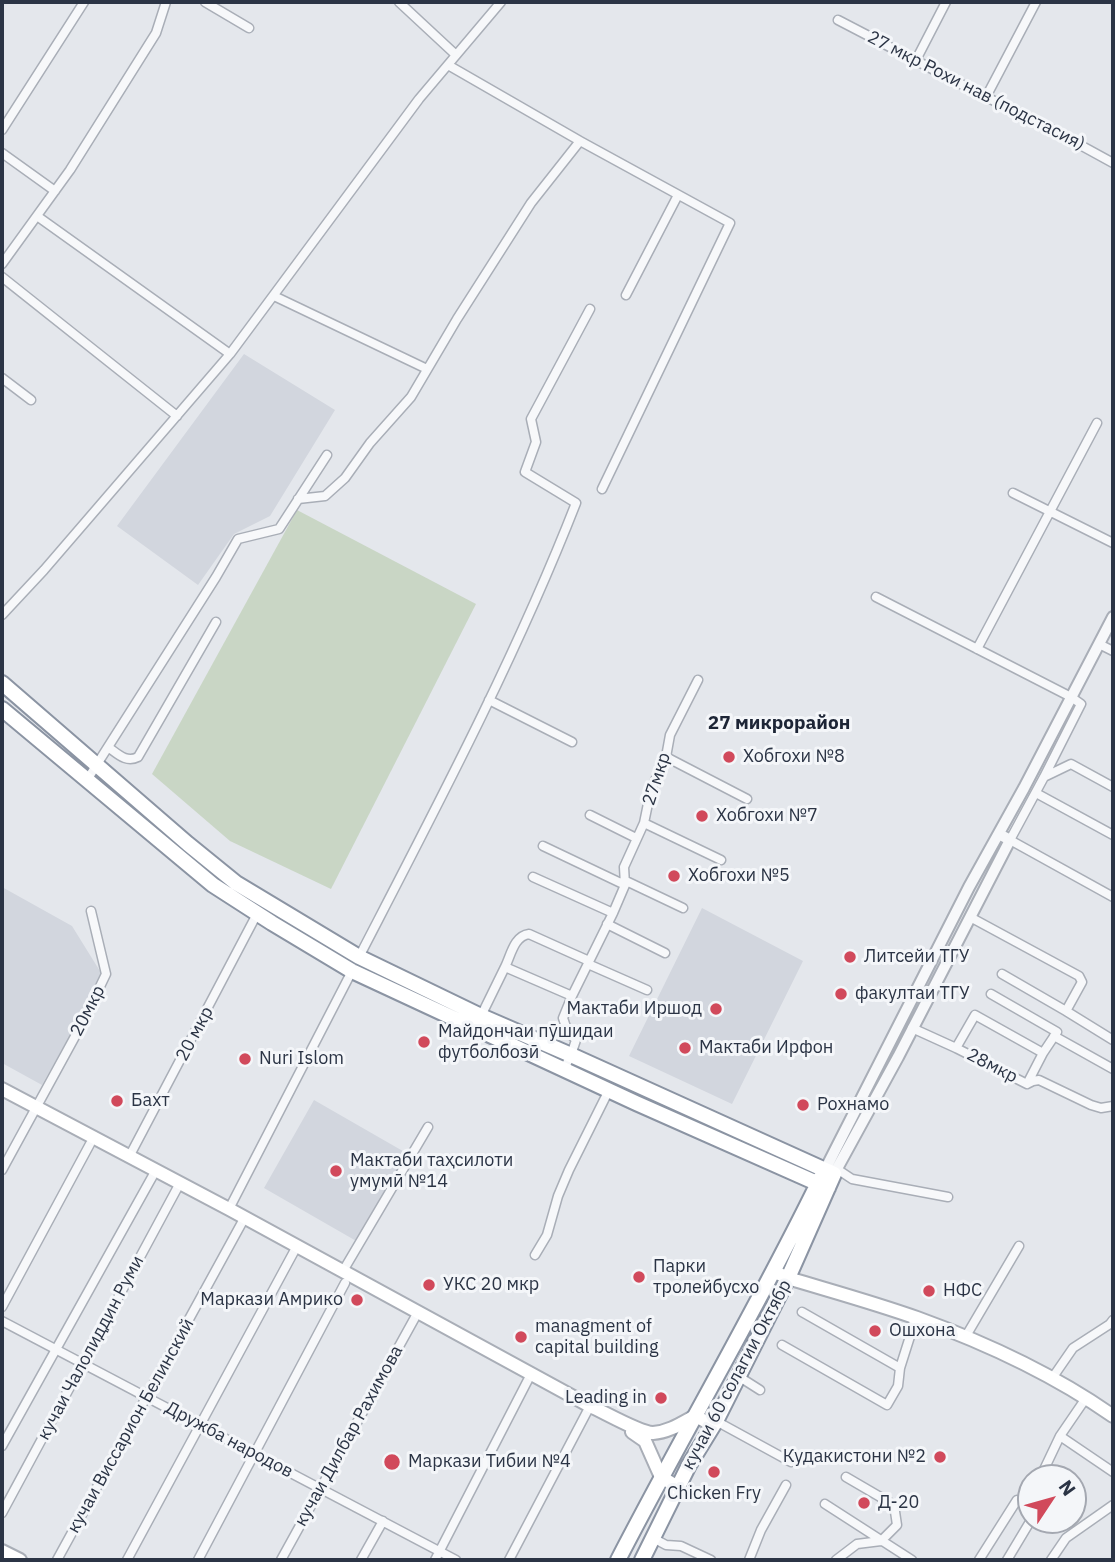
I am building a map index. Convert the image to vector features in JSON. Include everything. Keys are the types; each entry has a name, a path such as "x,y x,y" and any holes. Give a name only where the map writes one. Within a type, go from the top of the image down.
{"highway":[{"path":"2,683 236,883 359,957 828,1177"},
{"path":"2,709 213,885 352,971 609,1090 828,1177"},
{"name":"кучаи 60 солагии Октябр","path":"618,1560 661,1477 828,1177"},
{"name":"кучаи 60 солагии Октябр","path":"642,1560 678,1486 718,1424 738,1376 788,1278 828,1177"}],"main road":[{"path":"2,1089 35,1109 130,1155 590,1406 646,1432 678,1426 695,1416 718,1424"},
{"path":"774,1271 788,1278 966,1336 1053,1377 1113,1416"},
{"path":"590,1406 645,1441 661,1477 678,1486"},
{"path":"2,1551 20,1560"}],"street":[{"path":"2,130 84,2"},
{"path":"2,264 70,170 156,33 166,2"},
{"path":"205,2 249,28"},
{"path":"399,2 456,55"},
{"path":"2,615 230,354 419,99 500,2"},
{"path":"916,60 946,2"},
{"path":"986,97 1036,2"},
{"name":"27 мкр Рохи нав (подстасия)","path":"838,20 1113,163"},
{"path":"448,65 730,223 602,489"},
{"path":"299,499 325,496 345,478 370,443 411,397 457,319 531,204 580,141"},
{"path":"2,153 55,191"},
{"path":"626,295 678,195"},
{"path":"37,216 230,354"},
{"path":"2,277 177,416"},
{"path":"274,296 427,369"},
{"path":"359,957 489,700 529,616 576,503 525,472 536,442 531,419 590,309"},
{"path":"2,378 32,400"},
{"path":"977,649 1097,423"},
{"path":"87,780 238,539 279,529 327,455"},
{"path":"1013,493 1113,543"},
{"path":"828,1177 872,1105 1081,704 876,597"},
{"path":"828,1177 860,1099 1113,617"},
{"path":"108,747 127,760 138,757 216,622"},
{"path":"1099,644 1113,651"},
{"name":"27мкр","path":"571,1055 576,1040 563,1018 613,913 624,882 624,867 644,823 651,789 666,757 670,735 698,680"},
{"path":"489,700 572,742"},
{"path":"666,757 747,799"},
{"path":"1044,777 1071,764 1113,787"},
{"path":"1036,793 1113,835"},
{"path":"590,816 636,838"},
{"name":"27мкр","path":"644,823 721,860"},
{"path":"999,834 1113,897"},
{"path":"543,846 683,908"},
{"path":"533,877 613,913"},
{"name":"20 мкр","path":"130,1155 257,913 267,901"},
{"name":"20мкр","path":"2,1170 106,974 91,911"},
{"path":"970,917 1079,976 1082,982 1066,1011"},
{"path":"607,924 666,953"},
{"path":"481,1016 518,939 524,934 647,990"},
{"path":"505,967 572,996"},
{"path":"229,1209 352,971"},
{"path":"1002,974 1113,1040"},
{"path":"991,994 1056,1032 1027,1084"},
{"name":"28мкр","path":"1043,1053 975,1015 957,1048 1027,1084 1039,1080 1091,1105 1101,1108 1113,1106"},
{"path":"912,1028 957,1048"},
{"path":"1054,1036 1113,1069"},
{"path":"564,1069 571,1055"},
{"path":"880,1062 891,1069"},
{"path":"535,1255 547,1235 569,1170 609,1090"},
{"path":"860,1099 872,1105"},
{"path":"198,1560 255,1454 344,1274 428,1127"},
{"path":"2,1307 90,1144"},
{"name":"кучаи Чалолиддин Руми","path":"2,1446 156,1170"},
{"path":"828,1177 948,1197"},
{"name":"кучаи Чалолиддин Руми","path":"2,1513 180,1183"},
{"name":"кучаи Виссарион Белинский","path":"57,1560 244,1217"},
{"path":"127,1560 297,1246"},
{"path":"966,1336 1019,1247"},
{"name":"кучаи Дилбар Рахимова","path":"281,1560 418,1312"},
{"path":"802,1312 900,1368"},
{"path":"782,1345 887,1405 898,1386 900,1368 914,1317"},
{"path":"1053,1377 1073,1348 1113,1320"},
{"name":"Дружба народов","path":"2,1321 456,1560"},
{"path":"435,1560 531,1374"},
{"path":"738,1376 760,1390"},
{"path":"1047,1464 1060,1436 1086,1398"},
{"path":"509,1560 590,1406"},
{"path":"718,1424 792,1462"},
{"path":"1060,1436 1113,1472"},
{"path":"836,1560 857,1544 881,1541 897,1525 894,1505 845,1477"},
{"path":"749,1560 761,1530 786,1485"},
{"path":"979,1560 1017,1500"},
{"path":"825,1504 912,1560"},
{"path":"1051,1560 1066,1538 1113,1505"},
{"path":"361,1560 383,1521"},
{"path":"1007,1560 1023,1534"},
{"path":"653,1538 666,1545 681,1546 711,1560"}],"shaded area":[{"path":"244,354 335,410 270,516 234,534 198,585 117,526"},
{"path":"2,887 72,926 103,976 42,1085 2,1063"},
{"name":"Мактаби Иршод","path":"702,908 803,961 732,1104 629,1056"},
{"name":"Мактаби таҳсилоти умумӣ №14","path":"314,1100 408,1154 358,1242 264,1188"}],"green space":[{"path":"297,510 476,604 331,889 230,841 152,774"}],"place":[{"name":"Хобгохи №8","path":"729,757"},
{"name":"Хобгохи №7","path":"702,816"},
{"name":"Хобгохи №5","path":"674,876"},
{"name":"Литсейи ТГУ","path":"850,957"},
{"name":"факултаи ТГУ","path":"841,994"},
{"name":"Мактаби Иршод","path":"716,1009"},
{"name":"Майдончаи пӯшидаи футболбозӣ","path":"424,1042"},
{"name":"Мактаби Ирфон","path":"685,1048"},
{"name":"Nuri Islom","path":"245,1059"},
{"name":"Бахт","path":"117,1101"},
{"name":"Рохнамо","path":"803,1105"},
{"name":"Мактаби таҳсилоти умумӣ №14","path":"336,1171"},
{"name":"Парки тролейбусхо","path":"639,1277"},
{"name":"УКС 20 мкр","path":"429,1285"},
{"name":"НФС","path":"929,1291"},
{"name":"Маркази Амрико","path":"357,1300"},
{"name":"Ошхона","path":"875,1331"},
{"name":"managment of capital building","path":"521,1337"},
{"name":"Leading in","path":"661,1398"},
{"name":"Кудакистони №2","path":"940,1457"},
{"name":"Маркази Тибии №4","path":"392,1462"},
{"name":"Chicken Fry","path":"714,1472"},
{"name":"Д-20","path":"864,1503"}],"district":[{"name":"27 микрорайон","path":"779,724"}]}
